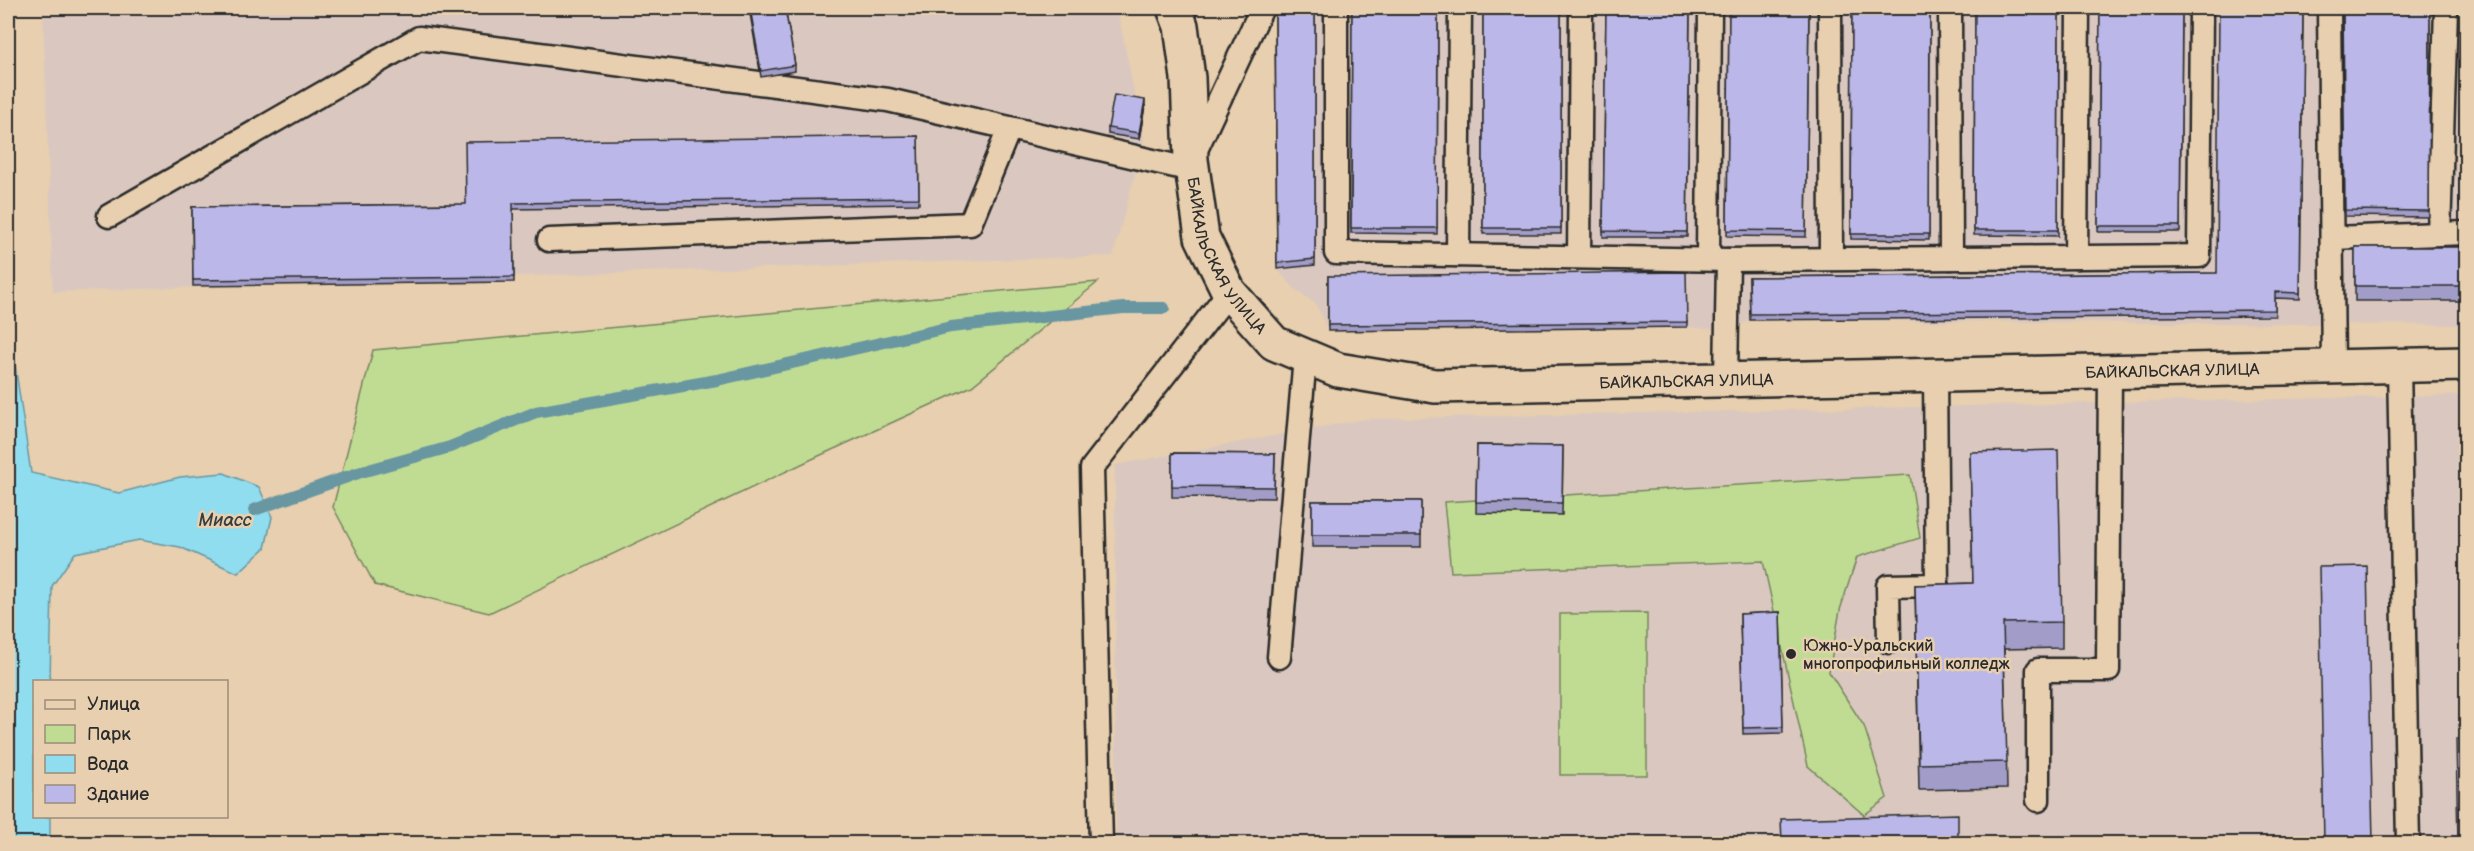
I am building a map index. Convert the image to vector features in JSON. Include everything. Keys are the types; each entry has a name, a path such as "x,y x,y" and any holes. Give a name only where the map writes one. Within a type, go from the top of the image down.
{"street":[{"name":"БАЙКАЛЬСКАЯ УЛИЦА","path":"1174,8 1181,26 1188,78 1191,165 1202,237 1229,292 1274,343 1338,370 1435,386 2466,364"}],"lane":[{"path":"109,216 419,38 888,100 1010,129 1191,165 1262,8"},
{"path":"1336,8 1336,253 1718,259 2199,256 2201,8"},
{"path":"1458,255 1460,8"},
{"path":"1579,257 1581,8"},
{"path":"1710,8 1718,259 1726,380"},
{"path":"1830,8 1831,259"},
{"path":"1950,8 1951,258"},
{"path":"2076,257 2078,8"},
{"path":"2329,8 2333,367"},
{"path":"2439,234 2446,8"},
{"path":"549,240 970,224 1010,129"},
{"path":"2332,238 2466,233"},
{"path":"1101,843 1092,468 1229,292"},
{"path":"1279,657 1305,357"},
{"path":"2399,365 2408,843"},
{"path":"2038,800 2038,670 2108,670 2110,372"},
{"path":"1889,642 1888,586 1937,585 1935,376"}],"shaded area":[{"path":"43,8 1117,8 1144,140 1113,256 53,292"},
{"path":"1269,8 2466,8 2466,325 1750,320 1728,331 1687,327 1328,331 1316,304 1297,291 1277,269 1275,13"},
{"name":"Южно-Уральский многопрофильный колледж","path":"2466,395 2466,843 1116,843 1115,465 1365,419"}],"green space":[{"path":"1098,282 972,386 810,460 489,613 375,585 333,507 373,350"},
{"path":"1910,475 1920,538 1857,557 1840,610 1829,672 1864,726 1887,798 1864,815 1808,766 1763,561 1451,572 1444,502"},
{"path":"1647,613 1647,775 1560,775 1560,614"}],"water":[{"name":"Миасс","path":"8,317 31,473 119,493 180,477 224,473 259,487 272,517 265,548 238,573 180,547 139,540 75,553 52,586 50,680 33,680 33,818 50,818 50,843 8,843"}],"building":[{"path":"750,8 785,8 795,65 761,71"},
{"path":"1275,8 1315,8 1315,259 1277,263"},
{"path":"1352,8 1438,8 1437,228 1351,228"},
{"path":"1483,8 1561,8 1561,228 1483,228"},
{"path":"1606,8 1690,8 1687,232 1603,231"},
{"path":"1729,8 1809,8 1806,231 1727,230"},
{"path":"1852,8 1930,8 1929,234 1851,234"},
{"path":"1975,8 2059,8 2058,230 1974,230"},
{"path":"2100,8 2182,8 2180,226 2098,226"},
{"path":"2219,8 2303,8 2300,293 2275,292 2275,310 1750,314 1749,277 2217,273"},
{"path":"2343,8 2430,8 2429,211 2345,210"},
{"path":"1114,95 1145,100 1139,133 1108,128"},
{"path":"2460,109 2466,109 2466,202 2460,202"},
{"path":"918,136 919,198 513,203 514,277 193,280 192,207 466,204 465,142"},
{"path":"2355,247 2466,247 2466,286 2355,286"},
{"path":"1686,272 1687,322 1328,325 1328,276"},
{"path":"1477,445 1563,446 1562,503 1476,502"},
{"path":"2058,450 2062,622 2003,623 2007,762 1919,764 1915,585 1973,583 1970,452"},
{"path":"1172,453 1275,454 1274,487 1172,486"},
{"path":"1312,501 1421,501 1421,535 1312,535"},
{"path":"2367,566 2373,843 2324,843 2319,567"},
{"path":"1780,612 1783,727 1743,728 1740,614"},
{"path":"2456,739 2466,739 2466,843 2458,843"},
{"path":"1958,814 1958,843 1782,843 1781,819"}],"waterway":[{"path":"254,510 358,473 450,447 536,412 717,380 951,327 1123,308 1164,308"}],"place":[{"name":"Южно-Уральский многопрофильный колледж","path":"1791,654"}]}
